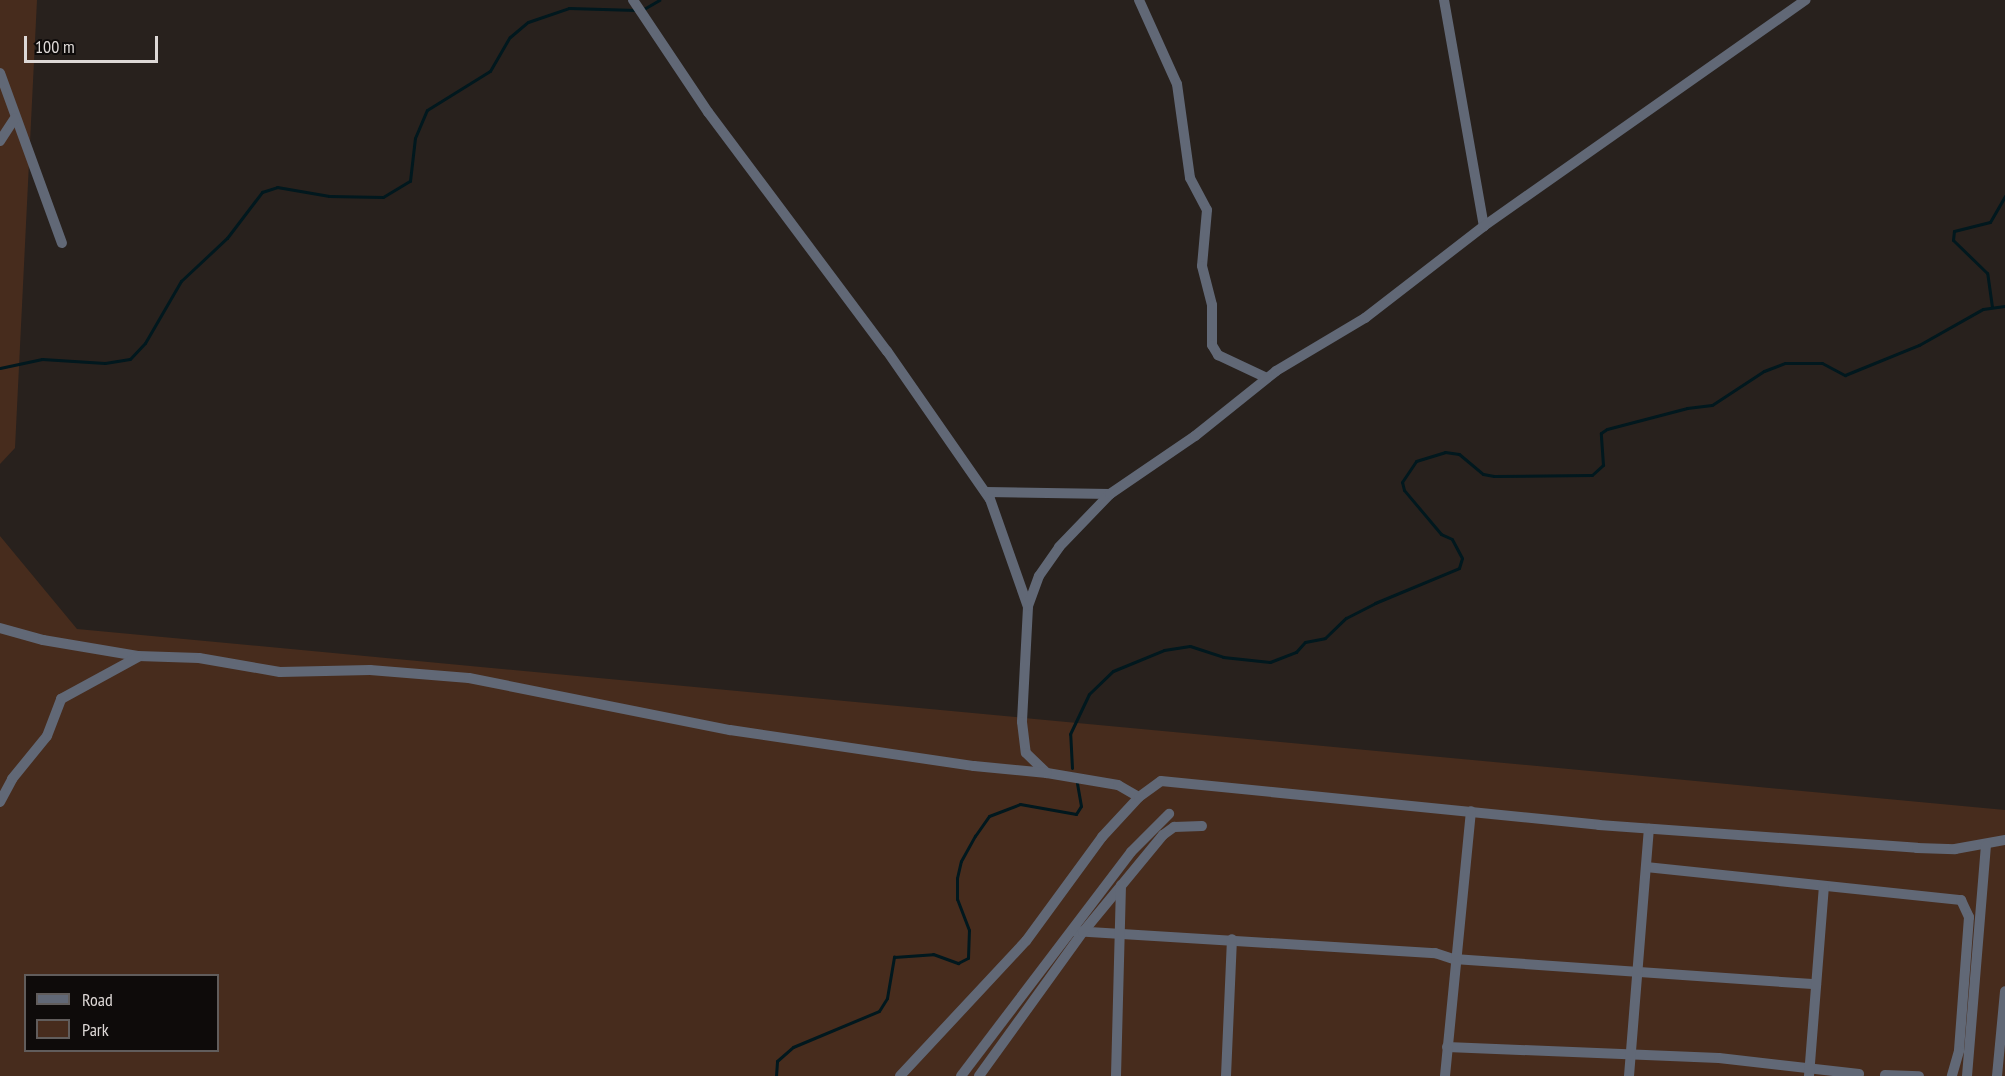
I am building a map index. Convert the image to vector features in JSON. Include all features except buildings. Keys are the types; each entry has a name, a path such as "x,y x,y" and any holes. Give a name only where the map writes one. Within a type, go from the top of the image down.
{"street":[{"path":"633,0 708,112 887,351 986,492 1028,606"},
{"path":"1139,0 1177,84 1190,178 1207,210 1202,266 1212,305 1212,345 1218,355 1267,378"},
{"path":"1444,0 1484,226"},
{"path":"1047,773 1026,753 1023,743 1028,606 1039,576 1059,547 1110,494 1195,436 1267,378 1365,318 1484,226 1806,0"},
{"path":"0,73 62,243"},
{"path":"0,141 15,118"},
{"path":"986,492 1110,494"},
{"path":"0,628 43,640 138,656 200,658 280,672 370,670 469,678 740,732 974,766 1047,773 1118,786 1139,797"},
{"path":"0,802 12,779 47,736 61,699 138,656"},
{"path":"900,1076 1026,941 1102,837 1155,783 1166,781 1648,828 1917,848 1986,846 2005,840"},
{"path":"1445,1076 1454,959 1471,811"},
{"path":"979,1076 1131,852 1169,814"},
{"path":"962,1076 1078,932 1163,835 1174,827 1202,826"},
{"path":"1629,1076 1648,828"},
{"path":"1967,1076 1986,846"},
{"path":"1646,867 1960,900 1968,908 1960,1043 1952,1076"},
{"path":"1116,1076 1122,933 1121,885"},
{"path":"1809,1071 1824,887"},
{"path":"1078,932 1232,939 1435,953 1454,959 1816,984"},
{"path":"1226,1076 1232,939"},
{"path":"1997,1076 2005,991"},
{"path":"1446,1047 1719,1058 1809,1071 1859,1074"},
{"path":"1886,1075 1919,1076"}],"green space":[{"path":"0,0 37,0 15,448 0,464"},
{"path":"0,536 77,629 2005,810 2005,1076 0,1076"}],"waterway":[{"path":"642,10 659,0"},
{"path":"0,368 42,359 105,363 130,359 145,343 181,281 227,238 262,192 277,187 329,196 383,197 410,181 415,138 427,110 490,71 510,37 528,22 569,8 636,10"},
{"path":"1992,307 1987,273 1953,240 1954,231 1990,222 2005,196"},
{"path":"1072,768 1070,734 1089,694 1113,671 1164,650 1190,646 1223,657 1270,662 1296,652 1305,642 1325,638 1346,618 1375,603 1459,568 1462,558 1452,539 1441,534 1404,490 1402,482 1416,461 1445,452 1459,454 1483,474 1494,476 1592,475 1603,465 1601,433 1607,429 1687,408 1712,405 1764,371 1785,363 1822,363 1845,375 1919,345 1983,309 2005,306"},
{"path":"776,1076 777,1061 793,1047 879,1011 887,998 894,957 933,954 958,963 968,958 969,930 957,899 957,878 961,861 975,836 989,816 1020,804 1076,814 1081,806 1077,783"}]}
